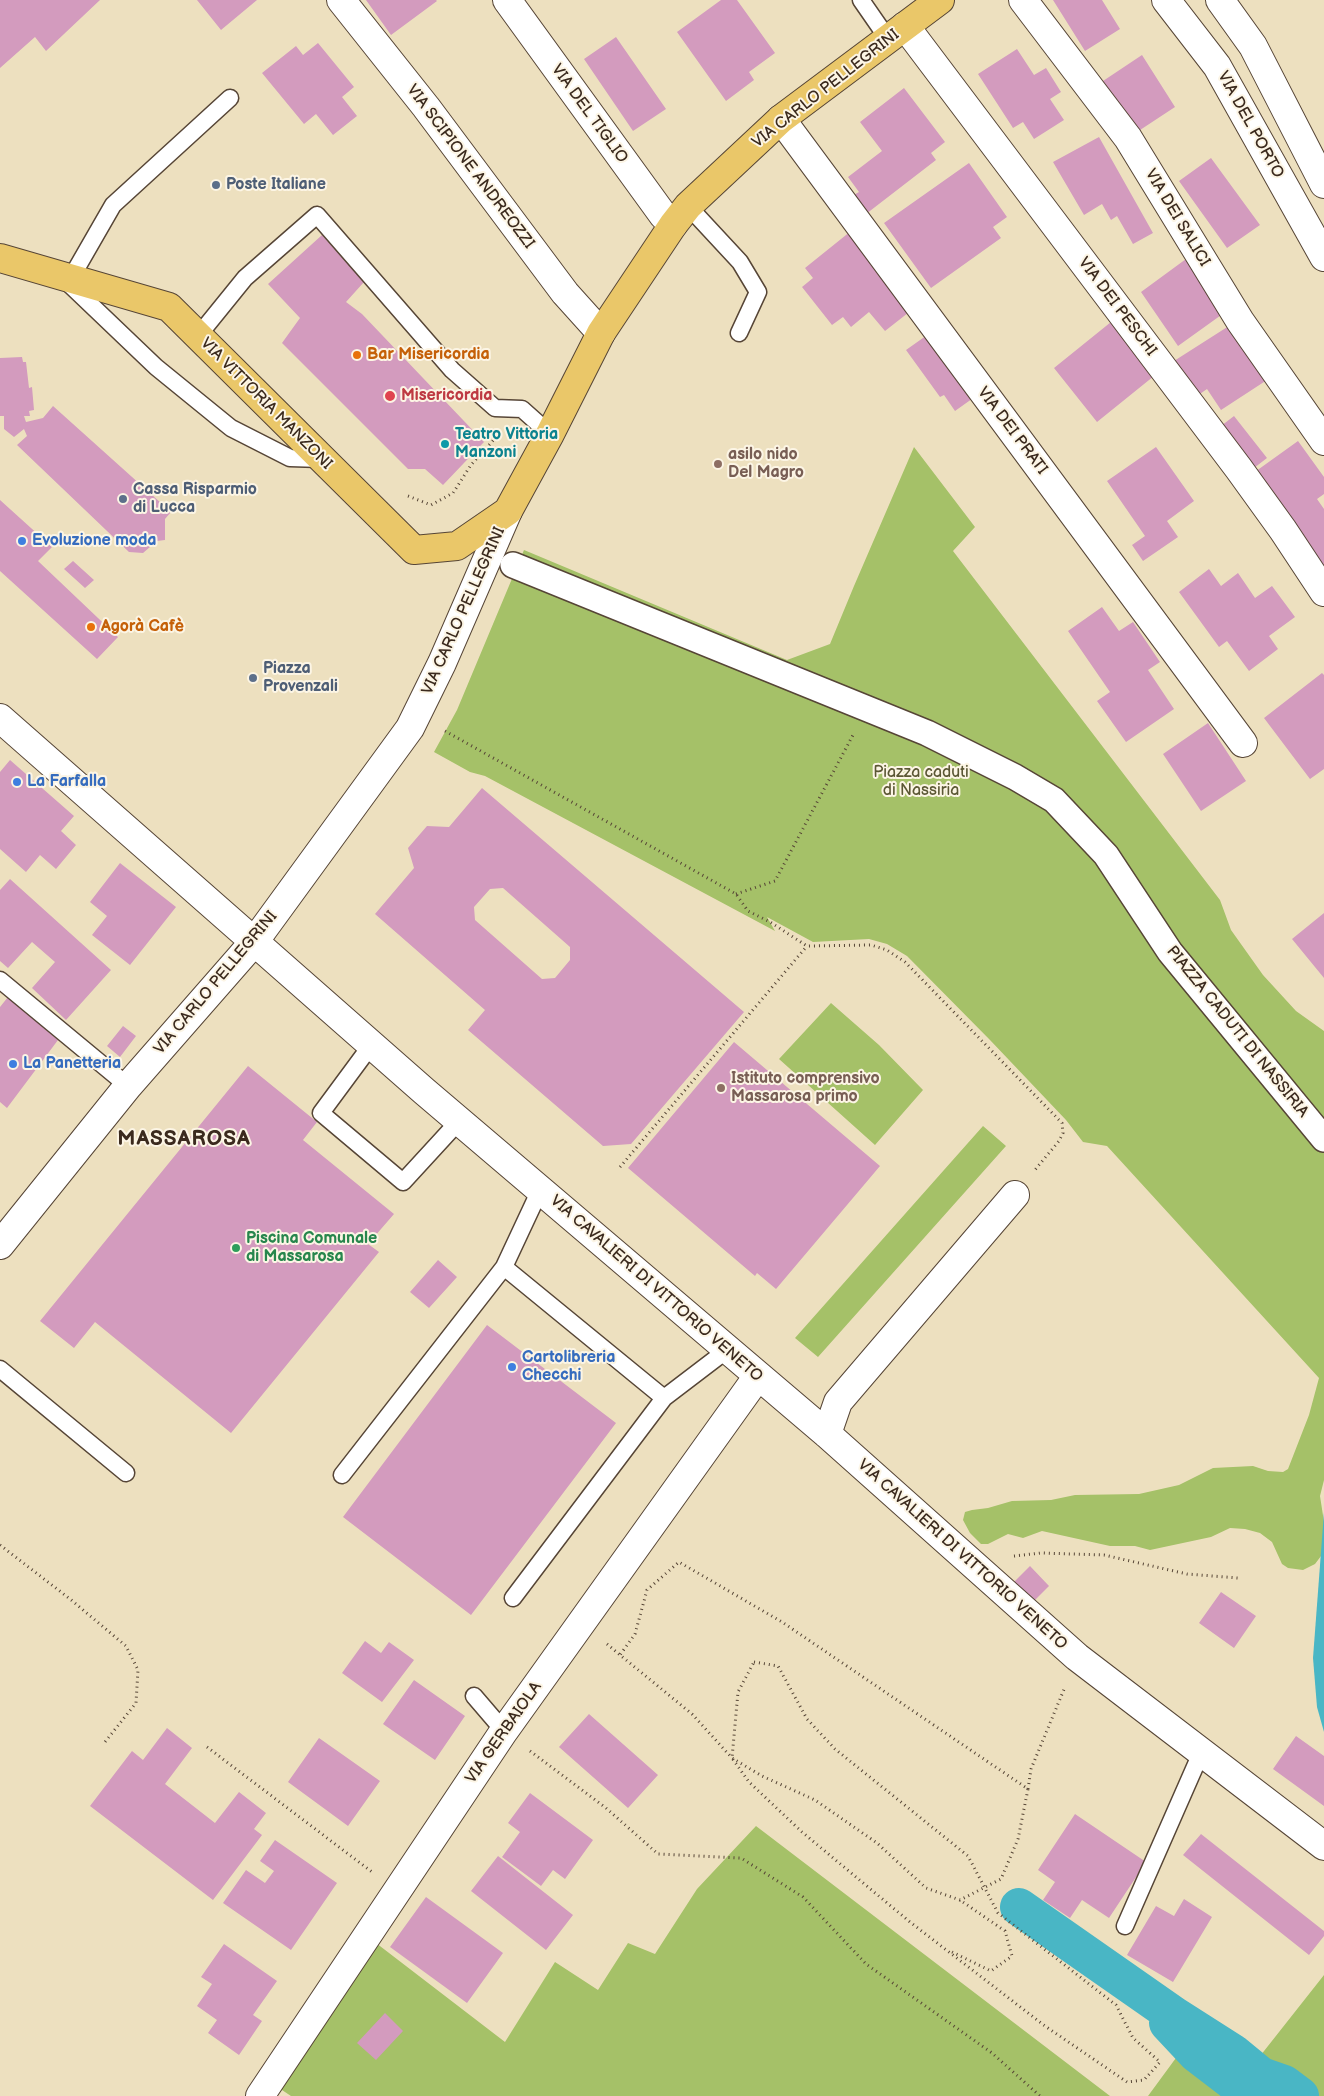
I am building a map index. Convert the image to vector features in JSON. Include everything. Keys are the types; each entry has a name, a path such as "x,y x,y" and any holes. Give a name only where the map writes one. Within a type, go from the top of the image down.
{"main road":[{"name":"VIA CARLO PELLEGRINI","path":"508,511 550,434 601,333 681,216 782,119 940,0"},
{"name":"VIA VITTORIA MANZONI","path":"0,258 169,307 414,550 457,546 508,511"}],"street":[{"name":"VIA SCIPIONE ANDREOZZI","path":"341,0 426,107 565,293 601,333"},
{"name":"VIA DEL TIGLIO","path":"507,0 663,215 681,216"},
{"name":"VIA DEI SALICI","path":"1023,0 1128,138 1240,321 1324,441"},
{"name":"VIA DEL PORTO","path":"1166,0 1217,66 1324,256"},
{"path":"1220,0 1253,46 1324,184"},
{"name":"VIA DEI PESCHI","path":"896,33 1239,469 1283,530 1324,592"},
{"name":"VIA DEI PRATI","path":"782,119 1243,743"},
{"name":"VIA CARLO PELLEGRINI","path":"1,1242 128,1086 254,942 410,728 442,663 508,511"},
{"name":"PIAZZA CADUTI DI NASSIRIA","path":"513,565 936,738 1015,776 1054,800 1106,855 1170,952 1324,1139"},
{"name":"VIA CAVALIERI DI VITTORIO VENETO","path":"0,718 460,1121 827,1434 1077,1657 1324,1846"},
{"path":"827,1434 838,1402 1015,1195"},
{"name":"VIA GERBAIOLA","path":"260,2096 504,1731 758,1376"}],"lane":[{"path":"861,0 896,33"},
{"path":"230,98 113,204 66,276 156,367 231,428 290,458 321,459"},
{"path":"198,336 246,278 317,215 452,370 495,408 522,409 550,434"},
{"path":"681,216 740,262 758,292 739,333"},
{"path":"0,980 128,1086"},
{"path":"372,1044 321,1113 403,1182 460,1121"},
{"path":"342,1475 504,1267 540,1190"},
{"path":"504,1267 664,1398"},
{"path":"512,1598 664,1398 727,1350"},
{"path":"0,1369 126,1473"},
{"path":"474,1696 504,1731"},
{"path":"1126,1926 1202,1753"}],"path":[{"path":"406,496 431,505 453,492 471,465 490,444"},
{"path":"736,894 775,881 866,708"},
{"path":"439,727 736,894 748,911 770,922 807,946 872,945 887,950 905,962 1062,1123 1063,1133 1059,1141 1015,1195"},
{"path":"620,1167 807,946"},
{"path":"0,1545 70,1599 126,1646 138,1670 136,1703 105,1742"},
{"path":"982,1573 993,1559 1041,1552 1104,1555 1187,1574 1238,1578"},
{"path":"620,1655 635,1634 647,1590 679,1562 782,1622 1028,1789"},
{"path":"580,1624 692,1714 732,1758 749,1782 802,1832 910,1922 1045,2026 1127,2082 1144,2080 1160,2062 1133,2038 1116,2006 998,1913 968,1856 835,1750 807,1719 778,1666 754,1662 738,1692 732,1758"},
{"path":"960,1900 1000,1878 1018,1839 1031,1769 1077,1657"},
{"path":"504,1731 606,1808 658,1854 741,1858 803,1897 866,1964 992,2053 1040,2096"},
{"path":"207,1747 397,1891"},
{"path":"732,1758 762,1776 815,1800 877,1844 926,1888 960,1900 1004,1931 1012,1956 991,1971 944,1948"}],"green space":[{"name":"Piazza caduti di Nassiria","path":"914,447 975,527 953,551 1220,900 1231,930 1263,975 1296,1011 1324,1031 1324,1480 1320,1496 1324,1522 1324,1552 1315,1564 1303,1570 1288,1568 1282,1564 1272,1542 1260,1533 1245,1529 1230,1528 1211,1537 1150,1550 1135,1546 1110,1546 1042,1531 1023,1538 1008,1534 988,1544 981,1544 970,1533 963,1520 965,1512 1012,1501 1051,1500 1075,1495 1139,1494 1179,1485 1213,1468 1253,1466 1268,1471 1283,1472 1288,1469 1309,1415 1319,1378 1107,1146 1083,1142 1066,1120 907,956 887,944 869,939 813,942 767,917 775,931 485,776 470,772 434,752 457,710 524,550 787,660 830,644"},
{"path":"831,1003 879,1045 923,1090 875,1145 779,1059"},
{"path":"983,1126 1006,1146 818,1357 795,1338"},
{"path":"756,1826 1110,2096 291,2096 273,2084 376,1943 505,2042 555,1962 598,1990 628,1943 655,1954 697,1889"},
{"path":"1324,1975 1324,2096 1148,2096 1184,2047 1238,2084"}],"water":[{"path":"1324,1512 1324,1732 1317,1707 1313,1658"}],"building":[{"path":"0,0 100,0 46,51 35,37 0,68"},
{"path":"197,0 257,0 221,30"},
{"path":"366,0 436,0 437,1 391,35"},
{"path":"721,0 737,0 775,53 749,72 754,80 726,101 677,32"},
{"path":"1053,0 1102,0 1120,29 1085,51"},
{"path":"616,37 666,109 633,131 584,59"},
{"path":"318,43 354,87 342,97 357,116 333,135 316,114 304,124 262,73 296,46 303,55"},
{"path":"1017,49 1034,75 1046,68 1061,92 1050,99 1064,120 1034,139 1023,122 1013,128 978,74"},
{"path":"1142,55 1175,107 1137,132 1103,81"},
{"path":"904,88 945,142 931,153 936,160 866,214 852,196 859,192 848,177 882,151 860,122"},
{"path":"1099,137 1153,233 1133,244 1117,216 1111,220 1102,204 1084,215 1053,162"},
{"path":"1211,158 1260,225 1227,248 1179,181"},
{"path":"969,163 1007,217 993,227 1001,238 931,288 884,223"},
{"path":"851,231 913,309 885,331 869,312 851,327 843,317 832,325 802,287 813,278 805,268"},
{"path":"322,235 364,282 346,302 362,314 484,442 443,485 425,469 408,469 282,343 300,318 268,284"},
{"path":"1186,259 1224,313 1178,346 1141,292"},
{"path":"1111,322 1154,376 1097,422 1054,368"},
{"path":"1232,324 1267,380 1221,410 1207,389 1197,396 1174,361"},
{"path":"930,333 976,396 955,411 944,395 940,397 906,350"},
{"path":"22,357 23,362 26,362 29,388 32,387 34,410 29,411 30,416 24,416 26,422 43,418 53,406 171,512 165,519 165,540 157,541 143,553 129,552 17,445 27,436 24,429 14,437 4,429 4,416 0,416 0,358"},
{"path":"1234,416 1267,458 1254,468 1221,426"},
{"path":"1298,441 1324,477 1324,494 1317,499 1324,509 1324,576 1252,474"},
{"path":"1156,447 1194,501 1167,521 1178,537 1143,561 1132,545 1145,536 1107,481"},
{"path":"0,500 52,547 38,561 118,637 97,659 0,571"},
{"path":"73,561 94,580 85,588 64,569"},
{"path":"1209,569 1221,586 1238,573 1255,598 1272,586 1295,617 1269,636 1278,649 1249,671 1227,641 1219,647 1179,592"},
{"path":"1102,607 1119,631 1133,622 1160,662 1148,670 1174,709 1126,742 1097,701 1110,692 1068,631"},
{"path":"1322,673 1324,675 1324,769 1310,779 1264,718"},
{"path":"1208,723 1246,781 1201,811 1163,754"},
{"path":"10,760 74,816 61,831 76,845 56,869 40,855 26,872 0,849 0,772"},
{"path":"482,788 744,1012 631,1144 603,1146 468,1030 485,1010 375,914 414,868 408,848 427,826 449,827","holes":["503,888 570,947 570,960 555,978 542,979 475,920 474,907 490,889"]},
{"path":"120,863 176,907 130,965 92,935 107,916 90,902"},
{"path":"10,879 111,970 66,1020 32,988 55,962 32,942 8,968 0,961 0,890"},
{"path":"1324,913 1324,978 1292,939"},
{"path":"8,997 58,1040 7,1108 0,1102 0,1007"},
{"path":"123,1026 136,1036 120,1057 107,1046"},
{"path":"734,1042 880,1166 776,1289 757,1273 755,1276 628,1168"},
{"name":"Piscina Comunale di Massarosa","path":"248,1066 317,1122 303,1140 394,1214 368,1244 379,1252 231,1433 95,1322 74,1348 40,1321"},
{"path":"438,1260 457,1277 429,1308 410,1292"},
{"path":"487,1325 616,1423 471,1615 343,1517"},
{"path":"1030,1566 1049,1586 1033,1602 1014,1582"},
{"path":"1221,1592 1256,1616 1234,1648 1199,1623"},
{"path":"365,1641 381,1653 389,1642 414,1660 382,1702 342,1673"},
{"path":"414,1680 465,1716 435,1760 383,1724"},
{"path":"589,1714 658,1775 628,1808 559,1747"},
{"path":"167,1728 192,1748 165,1784 215,1823 239,1792 266,1813 254,1829 262,1835 213,1900 90,1806 132,1751 143,1760"},
{"path":"1296,1736 1324,1756 1324,1806 1273,1769"},
{"path":"319,1738 380,1781 348,1826 288,1782"},
{"path":"530,1793 593,1840 565,1879 553,1870 541,1886 502,1857 520,1832 508,1823"},
{"path":"1075,1814 1146,1862 1109,1918 1082,1900 1070,1918 1043,1900 1055,1882 1038,1870"},
{"path":"1201,1834 1324,1931 1324,1936 1309,1955 1183,1855"},
{"path":"275,1840 337,1883 291,1950 223,1903 246,1870 265,1883 274,1871 260,1861"},
{"path":"498,1856 573,1915 546,1950 471,1891"},
{"path":"426,1897 503,1953 467,2003 390,1947"},
{"path":"1184,1899 1212,1917 1173,1982 1127,1955 1156,1906 1174,1916"},
{"path":"224,1944 277,1981 253,2015 262,2021 239,2055 208,2033 217,2020 197,2006 212,1984 201,1977"},
{"path":"385,2013 403,2031 376,2060 357,2043"}],"waterway":[{"path":"1019,1907 1175,2016"},
{"path":"1252,2096 1197,2054 1168,2023 1175,2016 1233,2053 1261,2076 1284,2084 1300,2096"}],"place":[{"name":"Poste Italiane","path":"216,185"},
{"name":"Bar Misericordia","path":"357,355"},
{"name":"Misericordia","path":"390,396"},
{"name":"Teatro Vittoria Manzoni","path":"445,444"},
{"name":"asilo nido Del Magro","path":"718,464"},
{"name":"Cassa Risparmio di Lucca","path":"123,499"},
{"name":"Evoluzione moda","path":"22,541"},
{"name":"Agorà Cafè","path":"91,627"},
{"name":"Piazza Provenzali","path":"253,678"},
{"name":"La Farfalla","path":"17,782"},
{"name":"La Panetteria","path":"13,1064"},
{"name":"Istituto comprensivo Massarosa primo","path":"721,1088"},
{"name":"Piscina Comunale di Massarosa","path":"236,1248"},
{"name":"Cartolibreria Checchi","path":"512,1367"}],"district":[{"name":"MASSAROSA","path":"184,1140"}]}
